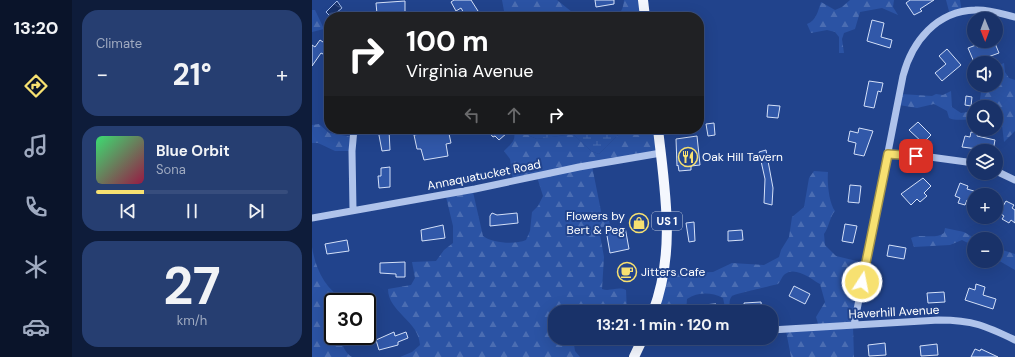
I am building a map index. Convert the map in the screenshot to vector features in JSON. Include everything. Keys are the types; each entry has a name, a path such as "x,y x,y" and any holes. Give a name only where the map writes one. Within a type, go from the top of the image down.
{"main road":[{"path":"643,0 644,12"},
{"name":"US 1","path":"655,305 663,274 667,244 667,199 658,134"},
{"path":"634,357 640,345"}],"street":[{"path":"854,325 906,67 914,47 926,31 944,18 974,10 1015,17"},
{"path":"353,210 352,173 354,134"},
{"name":"Annaquatucket Road","path":"312,218 475,189 579,167 660,153"},
{"path":"888,154 930,157 967,162"},
{"path":"1003,174 1015,180"},
{"name":"Haverhill Avenue","path":"778,330 964,320 989,327 1015,340"}],"green space":[{"path":"502,0 557,0 572,12 503,12"},
{"path":"624,0 644,0 645,12 620,12"},
{"path":"850,0 894,0 893,7 898,15 882,8 860,12 855,29 844,33 842,39 844,53 839,53 839,37 835,32 827,30 811,33 807,24 815,18 821,2 835,10 842,7"},
{"path":"946,0 960,0 962,12 950,15"},
{"path":"312,10 315,10 324,29 312,32"},
{"path":"1003,63 1005,72 1009,78 1015,80 1015,131 1004,142 1003,100 980,100 981,92 1003,92"},
{"path":"951,91 952,107 961,113 967,112 967,119 955,120 949,118 947,111 934,104 917,108 899,105 901,94 932,96 936,94 943,95"},
{"path":"319,124 324,128 324,134 353,137 351,151 335,151 318,143 312,143 312,125"},
{"path":"514,134 530,134 530,136 537,139 573,134 591,151 599,154 619,134 659,134 661,152 592,166 603,220 609,221 610,224 599,229 604,257 602,289 626,290 627,305 548,305 548,345 574,345 575,351 580,357 400,357 412,352 420,345 415,329 393,304 389,297 388,289 411,285 415,278 412,262 436,261 444,250 453,243 453,226 446,197 473,192 483,236 498,242 521,242 526,240 530,231 532,212 538,206 543,196 537,177 513,180 510,159 504,151 514,139"},
{"path":"530,134 573,134 537,139 530,136"},
{"path":"573,134 619,134 599,154 591,151"},
{"path":"814,171 828,172 829,193 831,203 835,211 824,234 825,245 836,256 865,263 853,326 854,357 791,357 786,331 819,327 816,317 825,302 820,284 799,272 794,271 785,274 778,284 734,295 731,298 730,305 724,305 723,298 714,295 700,294 687,299 687,305 656,305 664,269 683,273 713,272 732,263 764,265 779,257 781,250 789,237 792,217 804,207 809,178"},
{"path":"945,228 964,232 967,234 967,242 962,240 950,245 914,247 911,238 919,236 936,236 944,233"},
{"path":"312,247 319,271 327,285 334,293 324,293 324,345 343,345 347,353 352,357 312,357"},
{"path":"1003,250 1015,254 1015,270 1003,263"}],"water":[{"path":"337,1 342,8 337,12 326,12"}],"building":[{"path":"454,0 471,0 478,11 463,12 461,8 456,11 451,2"},
{"path":"595,0 614,0 614,4 596,7"},
{"path":"910,0 934,0 920,9 922,11 914,15 906,3"},
{"path":"405,1 405,12 377,12 376,3"},
{"path":"872,20 884,23 881,37 892,40 890,48 867,41"},
{"path":"320,40 324,43 324,53 323,54 321,53 312,66 312,45 315,47"},
{"path":"968,48 997,48 999,53 991,56 971,56"},
{"path":"947,49 961,65 942,81 935,73 946,64 939,56"},
{"path":"869,81 883,83 881,92 878,91 874,108 864,106"},
{"path":"966,96 972,97 972,100 967,100 967,105 965,105"},
{"path":"768,105 780,106 778,118 767,117"},
{"path":"918,122 931,135 923,143 909,130"},
{"path":"714,123 715,135 708,136 706,124"},
{"path":"859,128 873,131 864,156 854,154 856,143 848,141 850,131 858,133"},
{"path":"379,134 389,134 390,150 382,151"},
{"path":"449,134 451,143 446,144 448,156 424,160 421,149 417,149 414,135"},
{"path":"490,134 506,134 499,140 495,136 493,137"},
{"name":"Oak Hill Tavern","path":"697,136 700,165 691,166 691,170 679,171 678,165 677,166 676,139"},
{"path":"965,136 977,136 995,140 994,144 967,144 967,148 962,147"},
{"path":"766,150 773,188 772,205 764,203 765,179 759,152"},
{"path":"390,167 390,187 379,188 378,176 381,176 381,168"},
{"path":"923,178 931,186 924,193 927,196 920,202 917,199 911,205 901,194"},
{"path":"960,183 968,186 965,205 958,203 960,198 955,196"},
{"path":"850,185 861,186 859,203 848,202"},
{"path":"1006,201 1014,205 1012,208 1015,210 1015,223 1011,220 1009,223 1003,220 1003,206"},
{"path":"492,213 497,215 517,213 518,223 490,226 490,216"},
{"name":"Flowers by Bert & Peg","path":"645,216 645,226 634,227 635,217"},
{"path":"694,222 695,241 689,242 686,223"},
{"path":"845,224 857,226 853,243 842,241"},
{"path":"443,225 445,238 422,241 421,230"},
{"path":"625,227 629,249 610,253 606,230"},
{"path":"742,230 743,240 728,241 728,231"},
{"path":"347,240 349,251 327,254 325,244"},
{"path":"889,245 906,248 904,259 887,256"},
{"path":"405,262 405,277 396,277 396,274 380,273 380,263"},
{"name":"Jitters Cafe","path":"622,265 634,267 633,277 621,277"},
{"path":"976,284 985,287 983,295 996,299 993,309 965,300 969,288 975,290"},
{"path":"794,286 810,294 805,304 789,296"},
{"path":"944,292 945,302 928,303 927,293"},
{"path":"761,302 761,305 744,305 744,303"},
{"path":"394,332 395,336 406,332 408,338 398,342 398,345 379,350 376,340"},
{"path":"885,343 886,355 869,356 868,345"},
{"path":"937,344 938,355 921,356 920,346"},
{"path":"975,349 980,351 981,349 998,357 971,357"}],"place":[{"name":"Oak Hill Tavern","path":"688,157"},
{"name":"Flowers by Bert & Peg","path":"639,223"},
{"name":"Jitters Cafe","path":"627,272"}],"route":[{"path":"862,282 888,154 916,156"}]}
